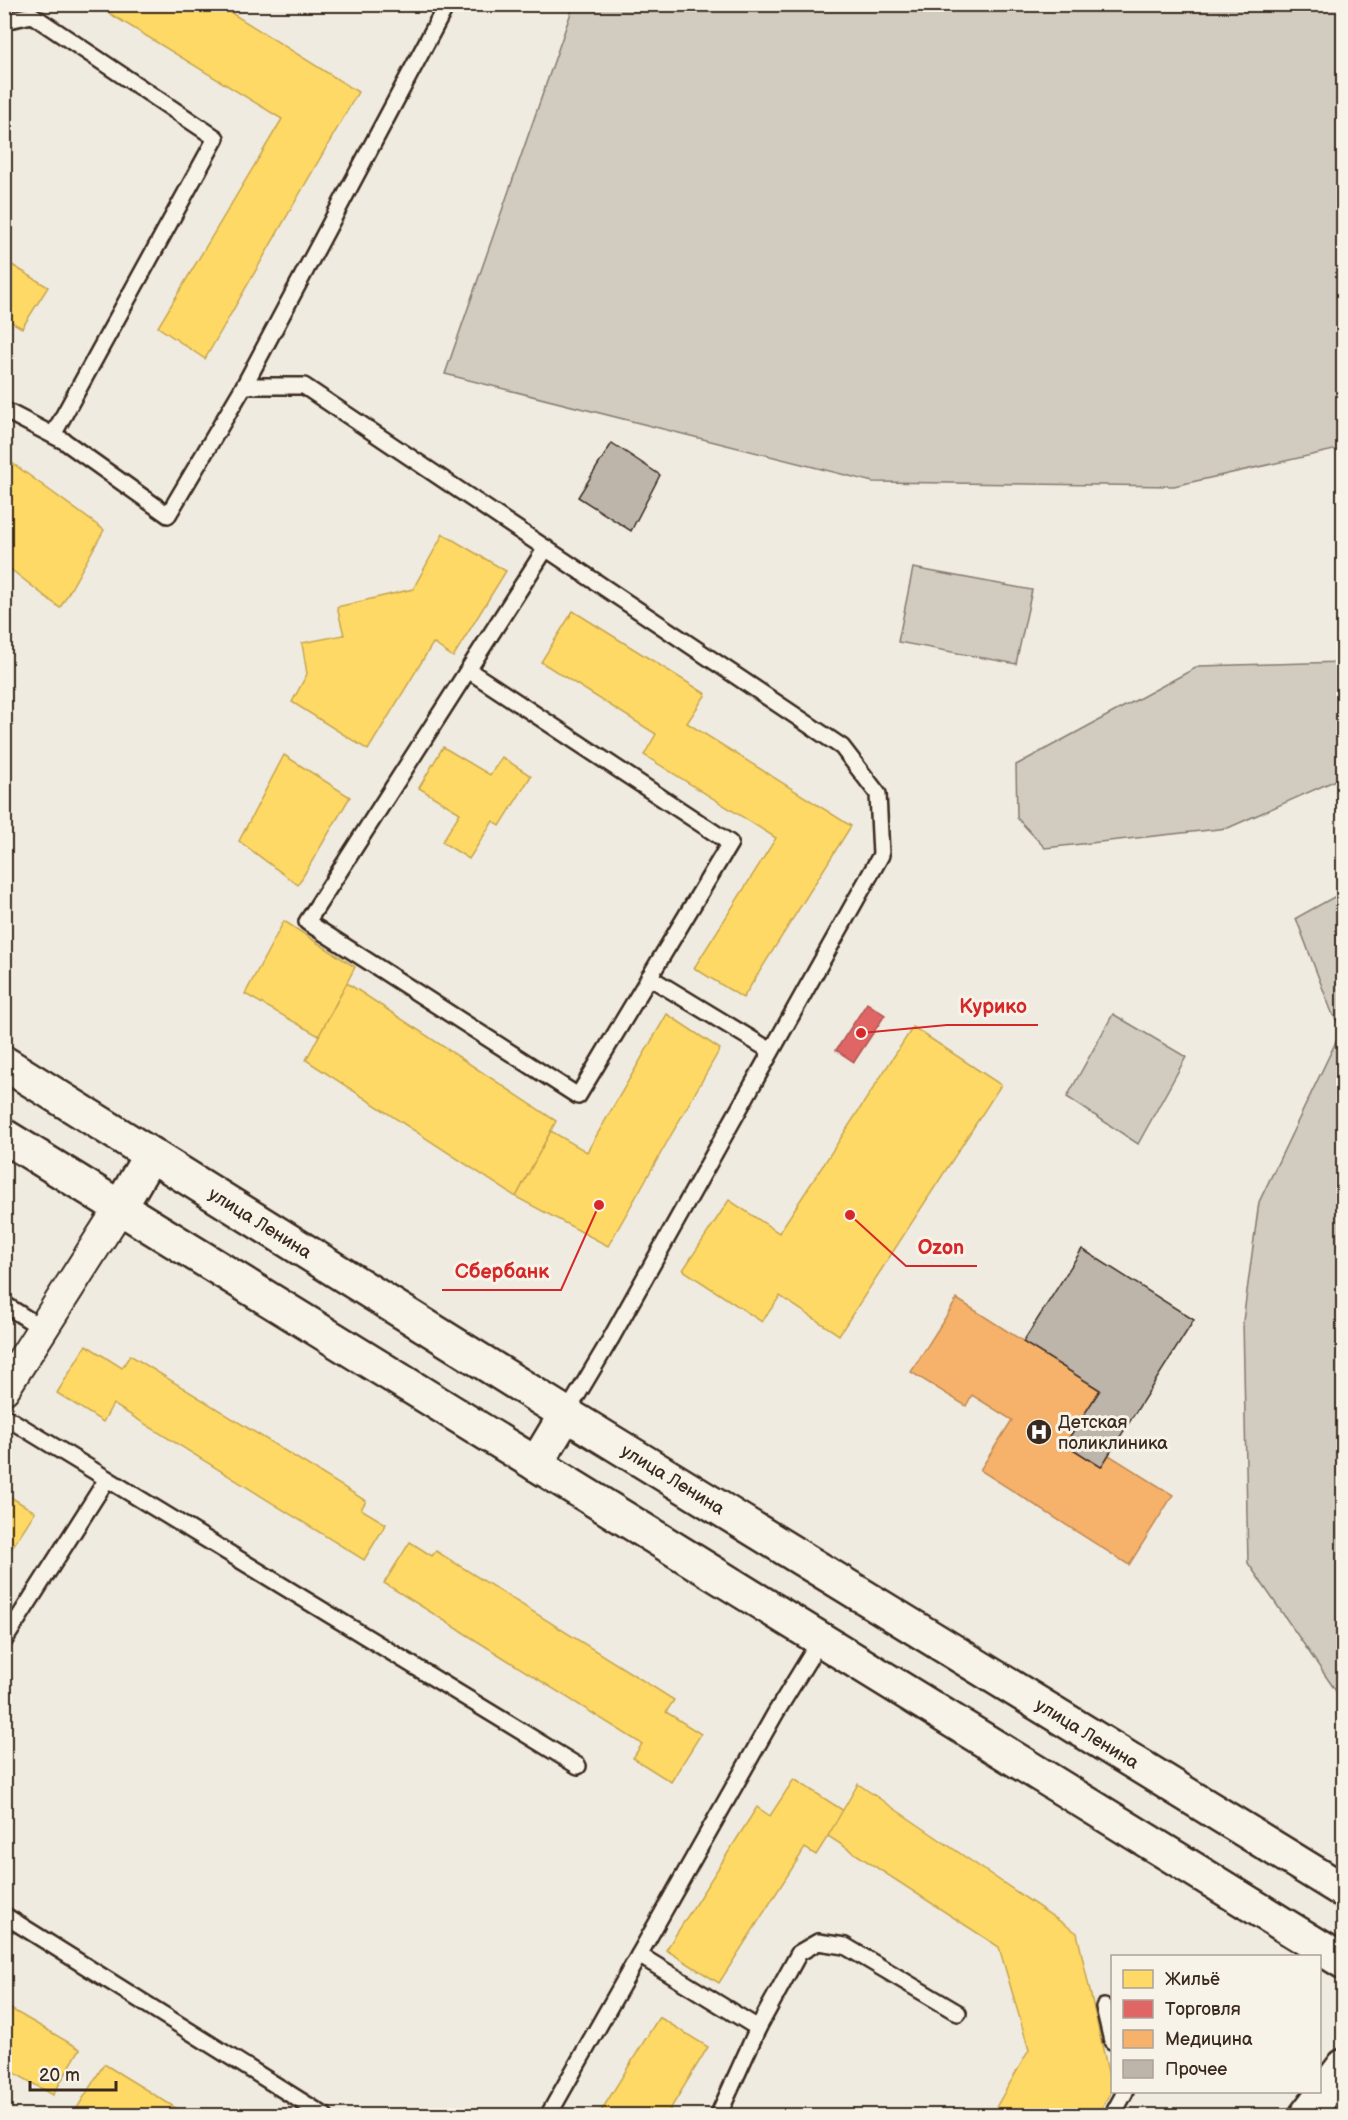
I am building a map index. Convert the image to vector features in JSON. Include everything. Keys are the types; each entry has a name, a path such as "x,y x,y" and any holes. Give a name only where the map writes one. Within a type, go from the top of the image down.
{"main road":[{"name":"улица Ленина","path":"4,1063 566,1414 1344,1891"},
{"path":"4,1136 1344,1962"},
{"path":"119,1209 151,1154"},
{"path":"536,1464 566,1414"},
{"path":"1306,2115 1344,2066"}],"street":[{"path":"4,1389 119,1209"}],"lane":[{"path":"4,410 64,441 168,515 244,386 447,4"},
{"path":"4,21 32,15 216,138 53,435"},
{"path":"244,386 304,386 842,747 878,794 881,855 566,1414"},
{"path":"468,670 730,843 578,1096 307,922 468,670 546,549"},
{"path":"650,977 771,1051"},
{"path":"4,1304 43,1329"},
{"path":"4,1416 579,1767"},
{"path":"4,1641 107,1479"},
{"path":"548,2115 775,1713 821,1639"},
{"path":"4,1915 325,2115"},
{"path":"718,2115 758,2028 799,1953 819,1942 845,1946 958,2013"},
{"path":"639,1955 758,2028"},
{"path":"1104,2007 1111,2033"},
{"path":"1112,2115 1124,2093"}],"shaded area":[{"path":"574,4 1343,5 1343,448 1174,486 873,482 445,374"},
{"path":"913,568 1032,590 1016,664 898,642"},
{"path":"1343,662 1343,777 1228,828 1045,848 1017,818 1016,765 1199,666"},
{"path":"1343,892 1344,1694 1338,1694 1248,1563 1243,1321 1259,1202 1342,1029 1332,1013 1296,918"},
{"path":"1113,1014 1186,1057 1138,1144 1067,1097"}],"building: Жильё":[{"path":"94,4 217,4 358,92 205,359 158,327 282,119"},
{"path":"4,260 48,287 22,328 4,318"},
{"path":"4,457 104,530 60,608 4,564"},
{"path":"443,534 506,571 453,657 433,643 368,750 292,702 307,674 302,643 344,635 337,607 413,589"},
{"path":"573,611 706,694 687,723 851,826 743,998 694,968 776,838 644,755 656,734 541,662"},
{"path":"443,747 490,775 502,757 531,776 500,826 493,821 469,859 442,842 460,813 419,788"},
{"path":"284,755 350,797 298,885 239,841"},
{"path":"284,921 355,967 319,1036 245,994"},
{"path":"347,983 556,1121 516,1197 306,1060"},
{"path":"667,1014 720,1049 608,1246 516,1197 551,1131 587,1152"},
{"path":"913,1027 1001,1085 839,1335 780,1296 762,1322 683,1270 729,1200 779,1233"},
{"path":"86,1345 122,1368 130,1355 366,1501 361,1509 386,1524 364,1560 113,1404 103,1422 57,1393"},
{"path":"4,1493 35,1512 4,1560"},
{"path":"410,1542 432,1556 436,1551 674,1700 666,1712 701,1734 671,1782 633,1758 642,1744 384,1583"},
{"path":"794,1779 844,1811 816,1855 805,1848 719,1983 666,1950 757,1807 770,1816"},
{"path":"858,1784 1077,1933 1111,2086 1111,2092 1097,2116 991,2116 1029,2050 999,1947 828,1836"},
{"path":"4,2005 80,2049 53,2095 4,2067"},
{"path":"659,2017 708,2047 666,2116 598,2116"},
{"path":"104,2064 189,2116 78,2116 74,2113"}],"building: Торговля":[{"path":"867,1003 885,1015 854,1062 836,1050"}],"building: Медицина":[{"name":"Детская поликлиника","path":"957,1299 1100,1390 1065,1444 1101,1467 1109,1455 1173,1495 1129,1565 980,1470 1012,1420 972,1395 966,1406 911,1372"}],"building: Прочее":[{"path":"612,443 660,475 631,531 578,497"},
{"path":"1082,1249 1194,1320 1101,1467 1065,1444 1100,1390 1023,1342"}],"place":[{"name":"Курико","path":"861,1033"},
{"name":"Сбербанк","path":"599,1205"},
{"name":"Ozon","path":"850,1215"},
{"name":"Детская поликлиника","path":"1039,1432"}]}
